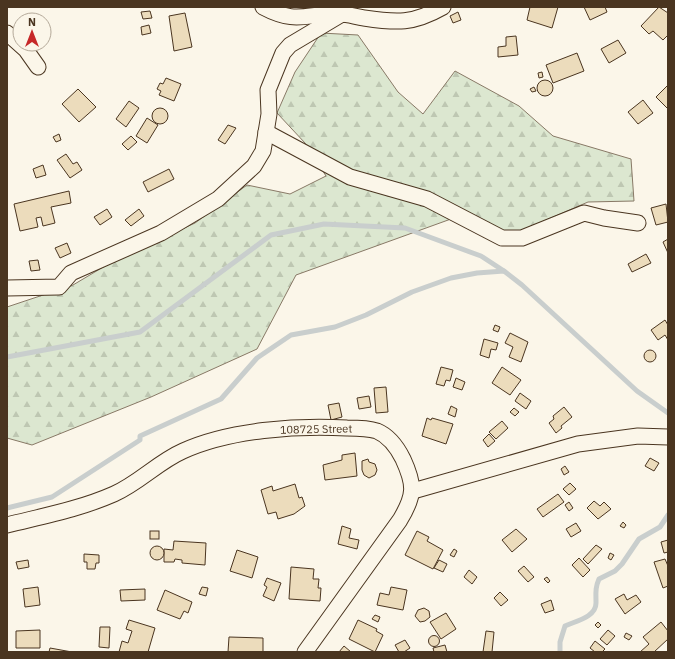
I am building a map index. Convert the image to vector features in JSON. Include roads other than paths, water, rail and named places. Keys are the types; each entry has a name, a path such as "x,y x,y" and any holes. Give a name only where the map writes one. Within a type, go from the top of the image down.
{"street":[{"path":"263,7 279,15 297,18 342,14 406,22 424,17 443,7"},
{"path":"7,288 60,287 71,273 161,233 218,199 254,166 263,150 269,114 268,90 283,53 290,45 342,14"},
{"path":"7,33 26,50 38,67"},
{"path":"266,132 350,177 427,199 502,238 522,238 584,213 604,218 638,223"},
{"name":"108725 Street","path":"7,525 82,505 115,494 134,483 153,467 184,450 242,434 278,429 334,427 376,431 389,437 401,454 411,478 413,491"},
{"path":"305,652 400,520 412,500 413,491 578,444 638,436 668,437"}],"waterway":[{"path":"7,357 140,332 271,235 324,224 405,228 481,256 504,271"},
{"path":"7,508 52,497 140,440 140,436 221,399 257,358 291,335 335,327 366,315 412,292 451,278 477,273 504,271 522,285 637,391 668,413"},
{"path":"560,652 560,642 565,626 585,618 593,612 596,603 596,588 599,579 615,571 622,564 639,539 660,527 668,515"}]}
